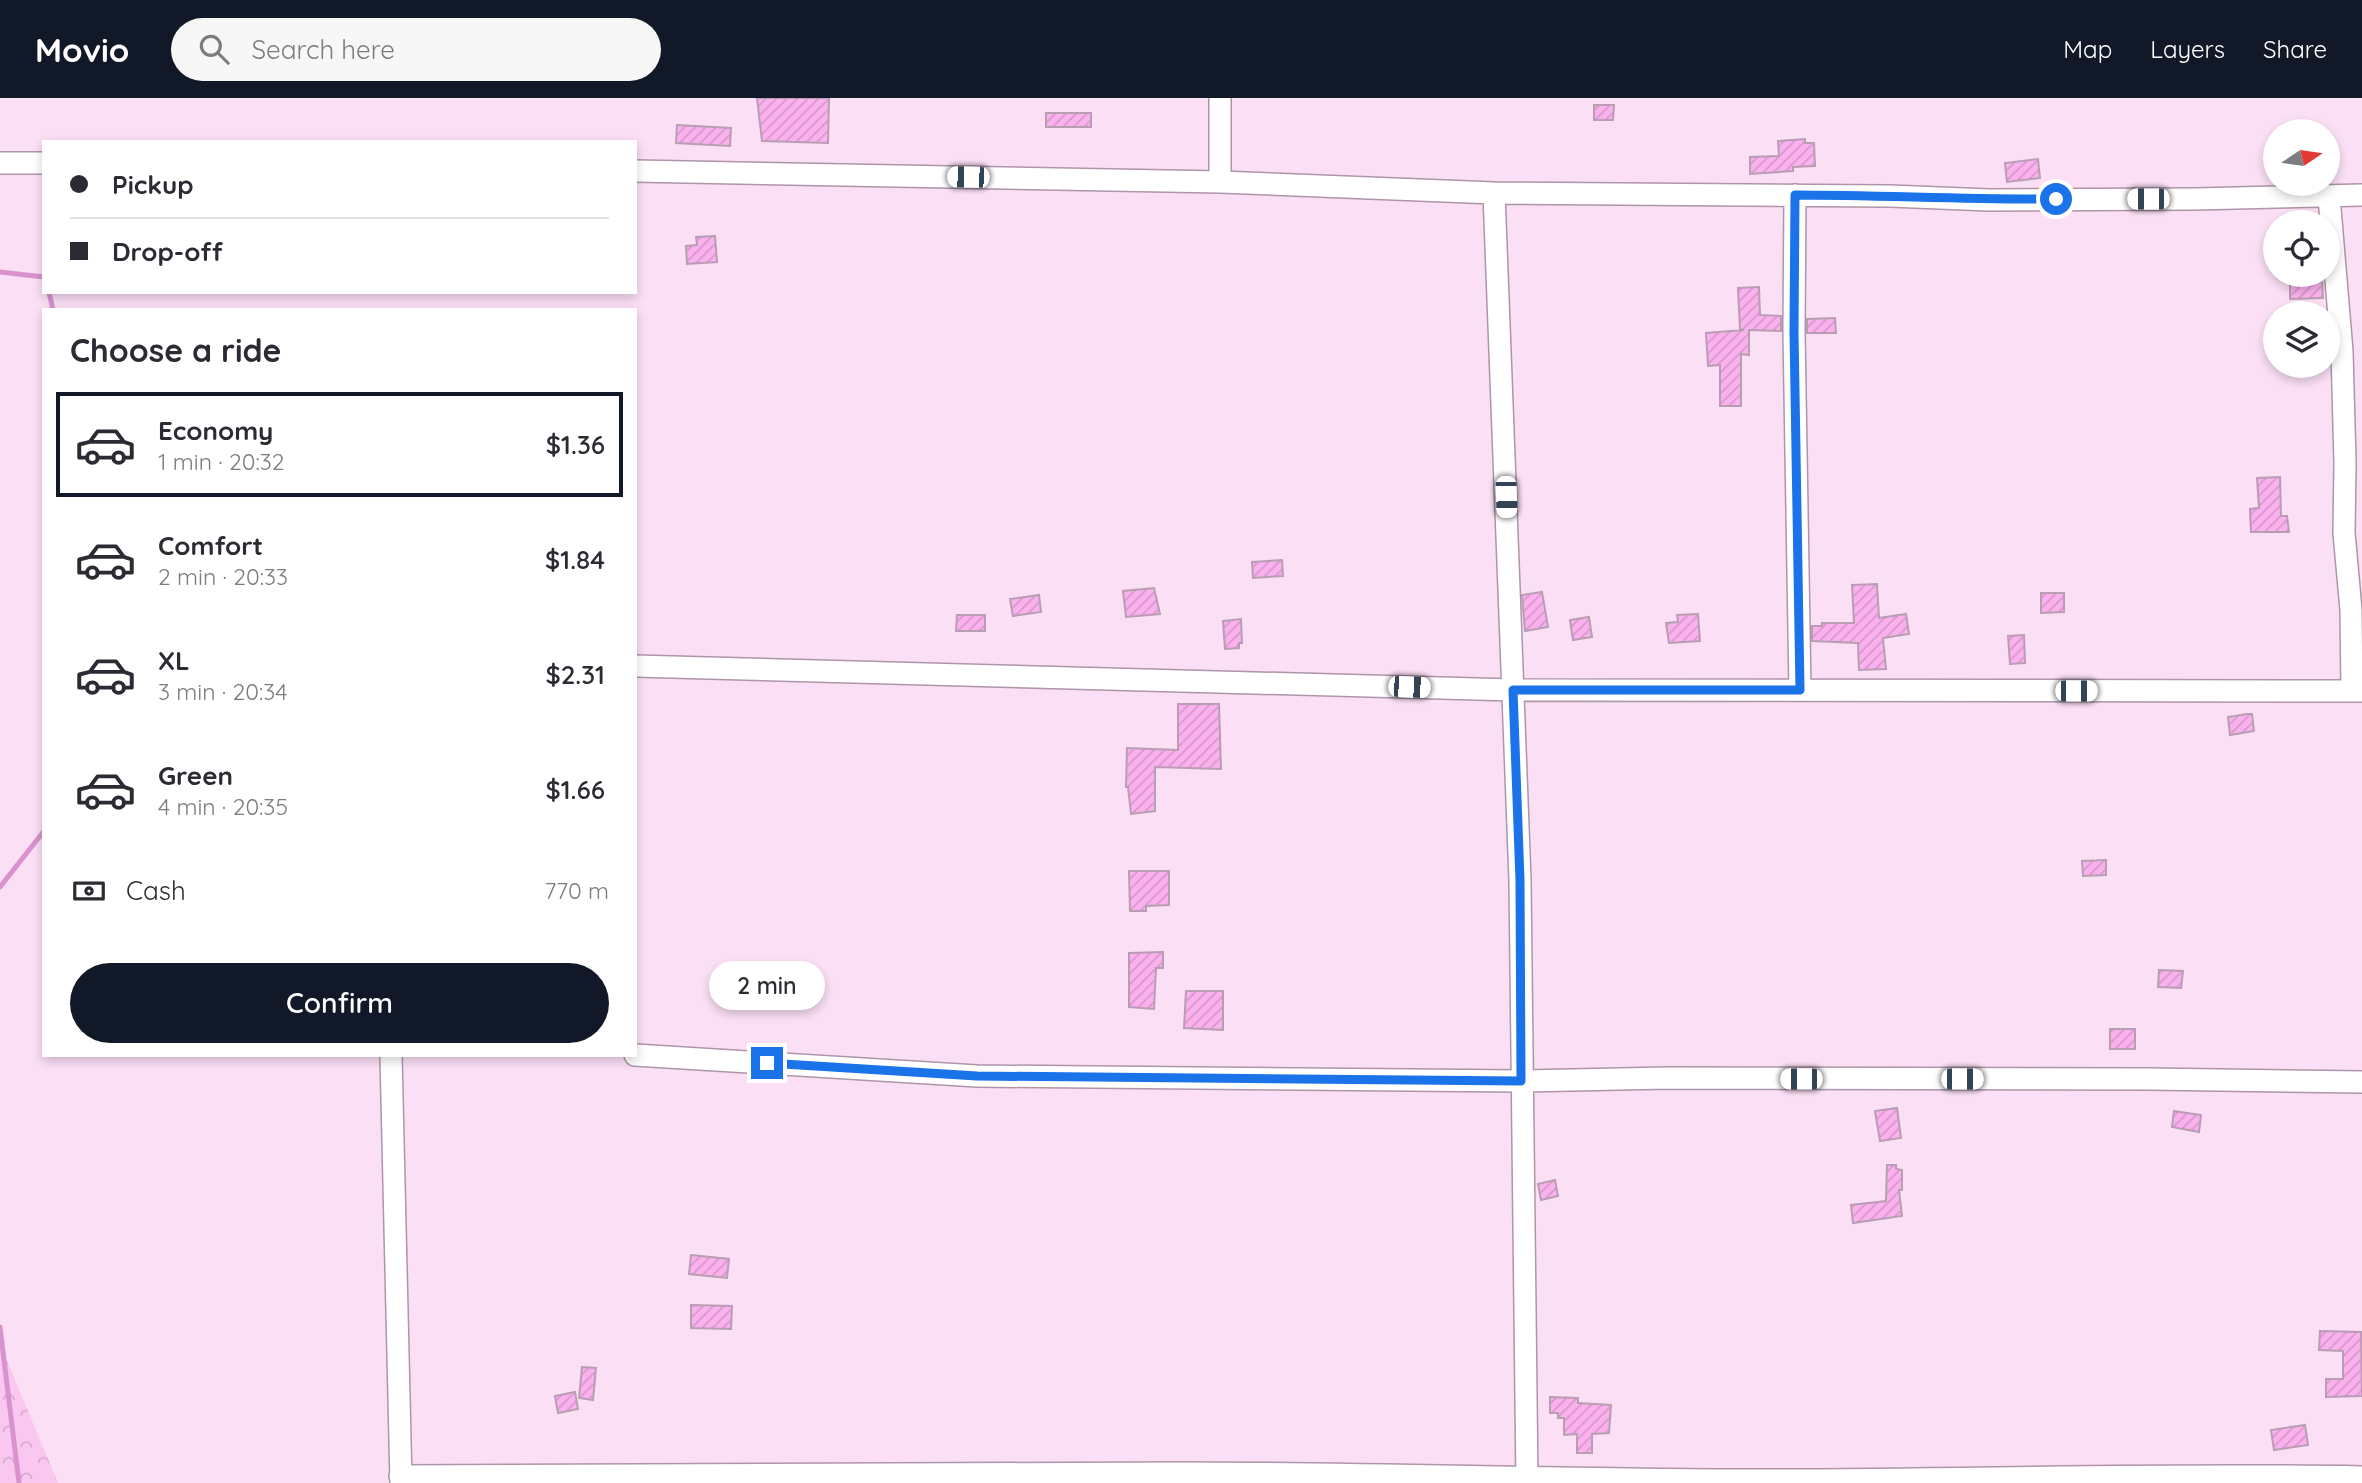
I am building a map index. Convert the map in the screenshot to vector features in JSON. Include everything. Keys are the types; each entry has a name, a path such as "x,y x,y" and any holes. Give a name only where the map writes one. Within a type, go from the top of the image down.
{"street":[{"path":"1220,98 1220,182"},
{"path":"0,163 42,163"},
{"path":"637,171 1220,182 1494,193 1890,196 1989,200 2362,195"},
{"path":"1494,193 1520,880 1527,1481"},
{"path":"1795,195 1794,332 1800,690"},
{"path":"637,666 1513,690 2357,691 2344,533 2342,351 2329,197"},
{"path":"637,1055 977,1076 1521,1081 1667,1078 2362,1082"},
{"path":"391,1057 400,1480 786,1473 1182,1473 1527,1481 2362,1477"}],"green space":[{"path":"0,1344 58,1483 0,1483"}],"building":[{"path":"757,98 829,98 828,143 762,141"},
{"path":"1594,105 1614,105 1613,120 1594,120"},
{"path":"1046,113 1091,113 1091,127 1046,127"},
{"path":"677,125 731,128 730,146 676,143"},
{"path":"1805,139 1805,143 1814,143 1815,166 1793,167 1793,171 1750,174 1750,157 1779,156 1778,141"},
{"path":"2038,159 2040,178 2007,182 2005,163"},
{"path":"715,236 717,262 687,264 686,246 697,245 696,237"},
{"path":"1759,287 1760,315 1781,316 1781,331 1749,330 1749,355 1741,354 1741,406 1720,406 1720,365 1708,366 1706,333 1744,330 1740,329 1738,288"},
{"path":"2290,287 2322,287 2323,298 2290,299"},
{"path":"1835,318 1836,333 1807,333 1807,319"},
{"path":"2280,477 2281,516 2287,516 2289,532 2251,532 2250,509 2259,508 2257,478"},
{"path":"1282,560 1283,576 1253,578 1252,562"},
{"path":"1877,584 1879,618 1906,614 1909,634 1883,638 1886,669 1859,670 1858,643 1812,641 1812,626 1822,626 1822,623 1854,623 1852,585"},
{"path":"1154,588 1160,614 1126,617 1123,591"},
{"path":"1542,592 1548,627 1525,631 1522,595"},
{"path":"2041,593 2064,593 2064,612 2041,613"},
{"path":"1039,595 1041,612 1013,616 1010,599"},
{"path":"1698,614 1700,641 1669,643 1666,623 1678,622 1677,615"},
{"path":"957,615 985,615 985,631 956,631"},
{"path":"1589,617 1592,637 1573,640 1570,620"},
{"path":"1241,619 1242,643 1239,643 1239,648 1225,649 1223,621"},
{"path":"2024,635 2025,663 2010,664 2008,636"},
{"path":"1178,704 1219,704 1221,769 1155,767 1155,811 1131,814 1126,787 1127,748 1178,750"},
{"path":"2252,714 2254,731 2230,735 2228,717"},
{"path":"2106,860 2106,875 2083,876 2082,861"},
{"path":"1129,871 1169,871 1169,905 1146,906 1146,911 1130,911"},
{"path":"1163,952 1163,968 1156,968 1154,1009 1129,1007 1129,953"},
{"path":"2159,970 2183,971 2181,988 2158,987"},
{"path":"1186,991 1223,991 1223,1030 1184,1028"},
{"path":"2110,1029 2135,1029 2135,1049 2110,1049"},
{"path":"1897,1108 1901,1138 1880,1141 1875,1111"},
{"path":"2174,1111 2201,1115 2199,1132 2172,1127"},
{"path":"1887,1165 1896,1165 1896,1169 1902,1170 1902,1190 1899,1190 1902,1216 1853,1223 1851,1205 1886,1201"},
{"path":"1555,1180 1558,1196 1541,1200 1538,1184"},
{"path":"691,1255 729,1259 727,1278 689,1274"},
{"path":"691,1305 732,1306 731,1329 691,1328"},
{"path":"2320,1331 2361,1332 2362,1396 2326,1397 2326,1379 2343,1379 2343,1351 2319,1350"},
{"path":"582,1367 596,1368 593,1400 579,1398"},
{"path":"575,1392 578,1409 558,1413 555,1396"},
{"path":"1550,1397 1578,1398 1578,1403 1611,1405 1609,1433 1592,1434 1592,1453 1577,1453 1577,1434 1564,1435 1564,1418 1558,1418 1558,1413 1550,1413"},
{"path":"2305,1425 2308,1445 2274,1450 2271,1430"}],"waterway":[{"path":"0,272 42,277"},
{"path":"49,294 53,308"},
{"path":"0,887 42,834"},
{"path":"0,1327 19,1483"}],"route":[{"path":"767,1063 977,1076 1521,1081 1520,880 1513,690 1800,690 1794,332 1795,195 2056,199"}]}
